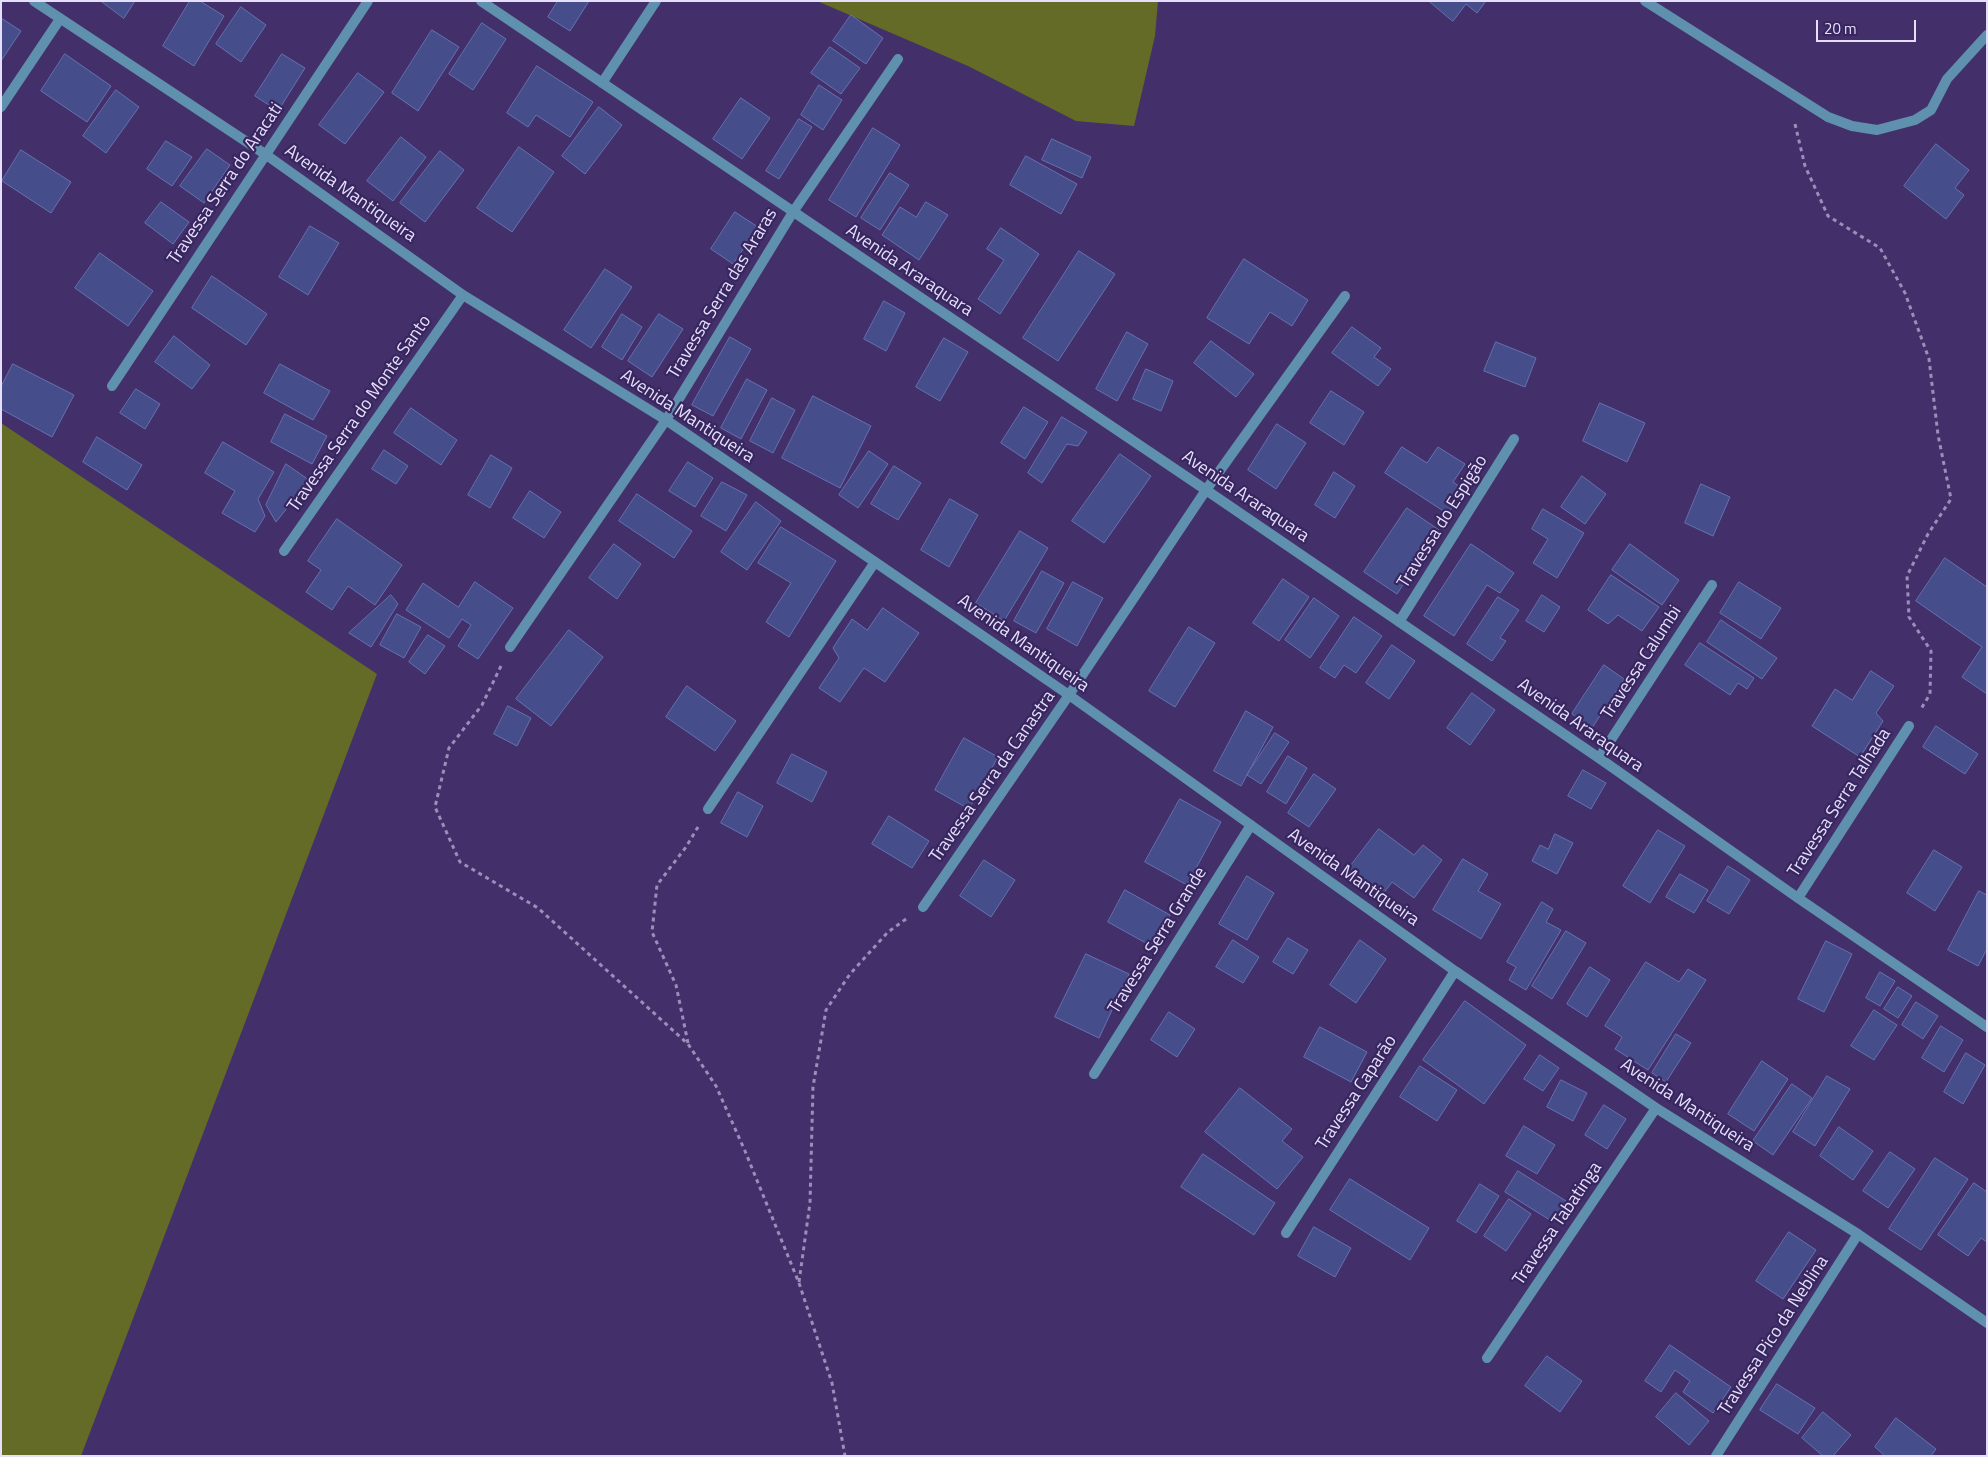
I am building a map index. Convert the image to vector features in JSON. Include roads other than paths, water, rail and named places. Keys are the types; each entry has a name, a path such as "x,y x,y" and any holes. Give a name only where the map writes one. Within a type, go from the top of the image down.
{"street":[{"name":"Avenida Mantiqueira","path":"34,1 265,154 463,295 666,420 875,562 1069,695 1455,971 1656,1108 1858,1234 1987,1323"},
{"name":"Travessa Serra do Aracati","path":"112,386 368,1"},
{"name":"Avenida Araraquara","path":"481,1 1206,490 1599,758 1798,898 1987,1027"},
{"path":"602,83 656,1"},
{"path":"1645,1 1828,117 1852,126 1877,130 1915,120 1930,110 1947,79 1987,35"},
{"path":"1,107 60,19"},
{"name":"Travessa Serra das Araras","path":"510,648 666,420 792,212 898,59"},
{"name":"Travessa Serra do Monte Santo","path":"284,551 463,295"},
{"name":"Travessa Serra da Canastra","path":"923,907 1069,695 1206,490 1346,296"},
{"name":"Travessa do Espigão","path":"1399,622 1514,439"},
{"path":"708,809 875,562"},
{"name":"Travessa Calumbi","path":"1599,758 1712,584"},
{"name":"Travessa Serra Talhada","path":"1798,898 1909,726"},
{"name":"Travessa Serra Grande","path":"1094,1074 1250,825"},
{"name":"Travessa Caparão","path":"1286,1233 1455,971"},
{"name":"Travessa Tabatinga","path":"1487,1358 1656,1108"},
{"name":"Travessa Pico da Neblina","path":"1716,1456 1858,1234"}]}
